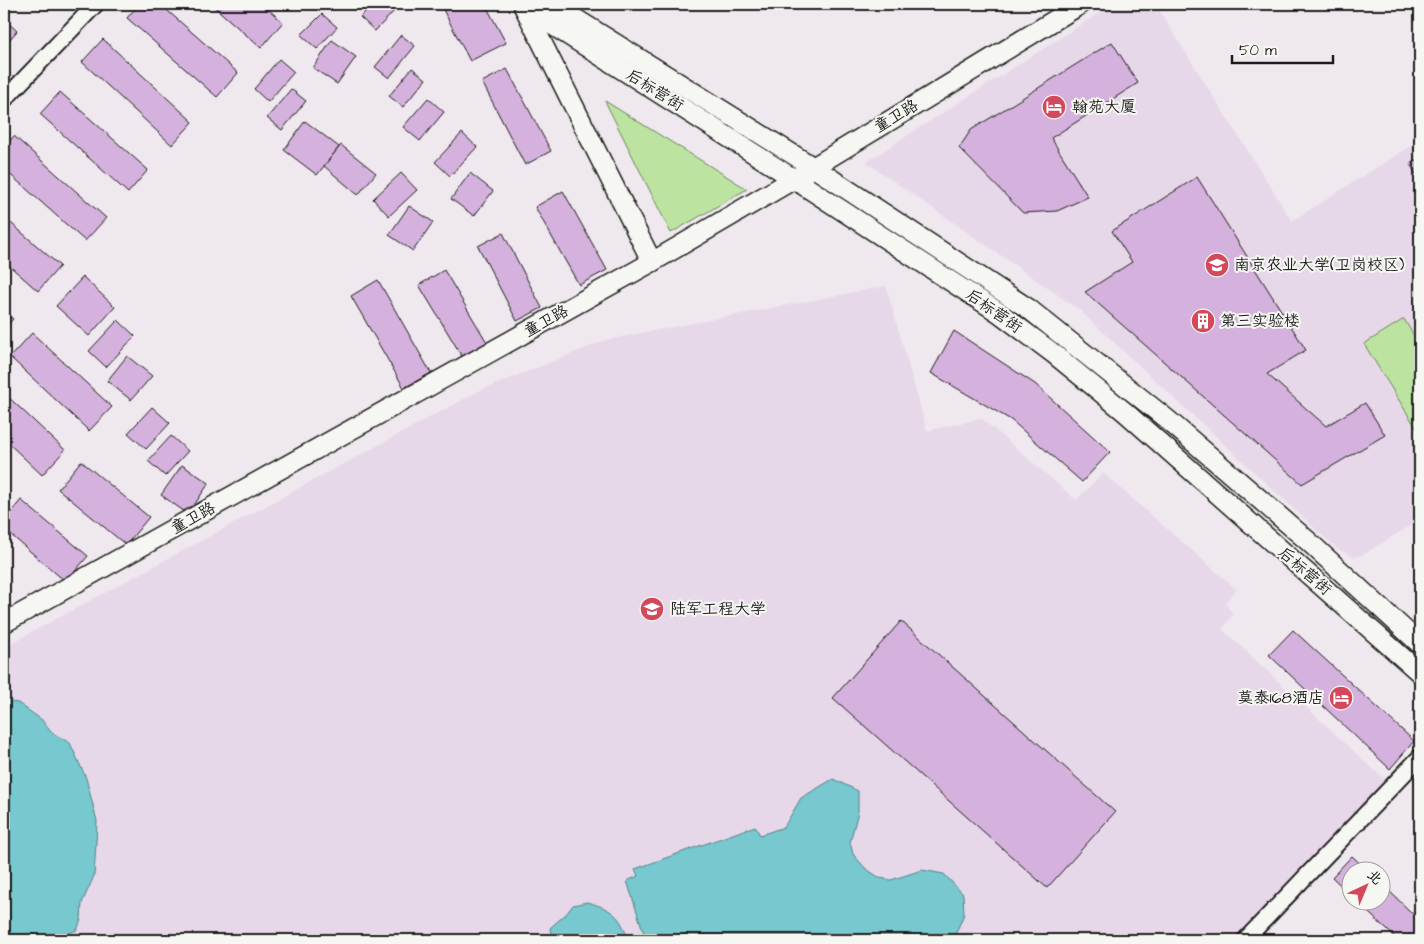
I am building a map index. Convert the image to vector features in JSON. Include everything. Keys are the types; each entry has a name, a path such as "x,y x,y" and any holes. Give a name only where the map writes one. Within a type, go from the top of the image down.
{"street":[{"path":"4,100 96,4"},
{"name":"后标营街","path":"552,4 814,167 968,268 1062,334 1175,426 1301,535 1420,643"},
{"name":"童卫路","path":"4,623 652,262 814,167 1081,4"},
{"path":"524,6 652,262"},
{"name":"后标营街","path":"524,6 794,178 998,312 1054,354 1139,424 1420,674"},
{"path":"1404,659 1420,643"},
{"path":"1245,940 1420,757"}],"shaded area":[{"name":"南京农业大学(卫岗校区)","path":"1113,4 1155,4 1292,221 1420,140 1420,520 1362,555 1354,557 1336,548 1078,309 866,162"},
{"name":"陆军工程大学","path":"886,286 927,431 981,418 1076,500 1103,473 1236,589 1225,603 1233,614 1222,629 1386,781 1236,940 4,940 4,647 479,391 606,340"}],"green space":[{"path":"605,101 747,189 671,233"},
{"path":"1404,319 1420,346 1420,434 1364,344"}],"water":[{"path":"4,701 18,703 42,720 51,732 70,743 86,778 97,821 94,876 82,903 81,920 77,930 69,933 63,940 4,940"},
{"path":"833,779 858,791 858,812 850,842 853,854 865,868 880,878 891,880 922,870 944,874 963,894 964,914 953,940 646,940 627,881 638,876 635,869 755,826 760,835 784,827 801,798"},
{"path":"587,902 603,907 614,914 622,924 628,940 552,940 550,928 573,905"}],"building":[{"path":"139,4 160,4 238,73 217,97 127,18"},
{"path":"211,4 262,4 283,22 261,48"},
{"path":"373,4 401,4 375,31 360,17"},
{"path":"440,4 485,4 506,43 470,61"},
{"path":"322,14 337,27 317,49 301,35"},
{"path":"4,19 17,31 4,46"},
{"path":"401,35 415,46 389,78 375,67"},
{"path":"103,39 193,122 172,145 82,62"},
{"path":"332,40 356,57 337,84 313,68"},
{"name":"翰苑大厦","path":"1112,42 1138,83 1051,138 1088,197 1057,211 1023,213 959,148 971,130"},
{"path":"279,59 294,72 268,102 254,89"},
{"path":"412,68 426,79 403,107 389,96"},
{"path":"507,69 551,151 525,165 482,82"},
{"path":"291,89 306,101 282,130 267,118"},
{"path":"60,92 148,170 128,193 40,114"},
{"path":"428,98 444,112 420,141 403,127"},
{"path":"305,121 339,147 317,175 284,150"},
{"path":"462,133 477,147 450,176 435,162"},
{"path":"14,136 106,218 85,241 4,169 4,147"},
{"path":"341,145 376,173 358,195 324,166"},
{"path":"1420,157 1420,181 1410,164"},
{"path":"401,173 417,190 389,216 373,199"},
{"path":"470,173 493,191 474,216 451,199"},
{"name":"第三实验楼","path":"1197,177 1306,350 1267,374 1326,426 1365,403 1385,435 1302,484 1085,292 1132,262 1112,231"},
{"path":"563,191 607,270 579,285 535,207"},
{"path":"409,206 433,222 413,251 389,235"},
{"path":"4,217 60,266 38,291 4,261"},
{"path":"503,233 542,308 517,321 478,246"},
{"path":"444,270 488,344 463,358 419,285"},
{"path":"83,277 115,307 89,336 56,306"},
{"path":"378,280 431,373 404,388 351,296"},
{"path":"4,311 13,319 4,329"},
{"path":"118,320 135,336 106,367 89,351"},
{"path":"954,331 1035,384 1110,452 1082,482 1011,420 931,373"},
{"path":"32,333 112,407 89,431 10,357"},
{"path":"127,356 152,376 131,400 107,381"},
{"path":"4,393 65,450 42,475 4,439"},
{"path":"152,407 170,423 146,449 128,433"},
{"path":"171,436 188,451 165,476 148,461"},
{"path":"81,461 149,517 126,545 58,489"},
{"path":"182,465 209,483 188,514 161,495"},
{"path":"21,500 88,556 66,582 4,529 4,521"},
{"path":"901,621 1115,812 1047,888 833,698"},
{"name":"莫泰168酒店","path":"1293,630 1414,741 1390,769 1269,655"},
{"path":"1352,856 1358,862 1346,862"},
{"path":"1342,866 1342,886 1332,877"},
{"path":"1392,894 1420,921 1420,940 1398,940 1368,912 1392,912"}],"place":[{"name":"翰苑大厦","path":"1054,107"},
{"name":"南京农业大学(卫岗校区)","path":"1217,265"},
{"name":"第三实验楼","path":"1203,321"},
{"name":"陆军工程大学","path":"652,609"},
{"name":"莫泰168酒店","path":"1341,698"}]}
